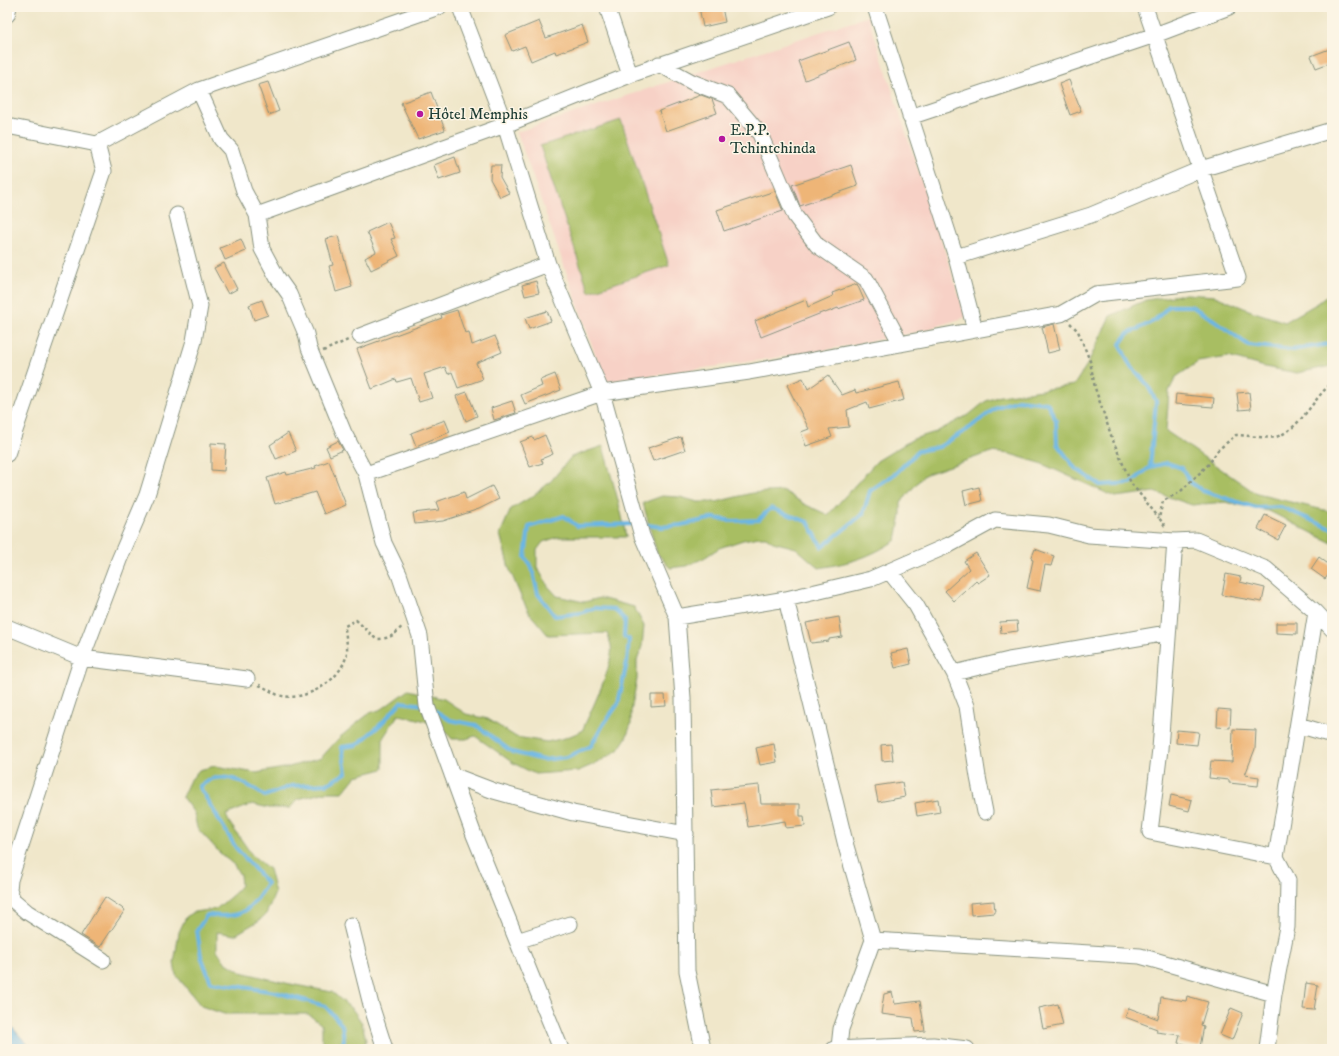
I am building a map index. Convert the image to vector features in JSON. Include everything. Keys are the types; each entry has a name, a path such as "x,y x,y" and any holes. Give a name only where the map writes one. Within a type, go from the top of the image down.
{"street":[{"path":"7,15 10,7"},
{"path":"7,126 97,144 199,90 439,7"},
{"path":"460,7 506,126 548,264 602,393 642,536 677,617 683,698 686,834 686,971 703,1049"},
{"path":"606,7 630,75"},
{"path":"257,215 506,126 659,64 828,7"},
{"path":"875,7 956,257 975,330"},
{"path":"366,474 602,393 749,372 1061,314 1096,294 1238,278 1145,7"},
{"path":"910,117 1155,34 1229,7"},
{"path":"659,64 692,82 728,96 760,134 795,216 817,245 866,279 901,344"},
{"path":"199,90 221,139 231,150 244,191 257,215 262,249 292,300 306,334 308,348 344,433 366,474 378,525 384,543 399,574 420,636 427,706 474,835 561,1049"},
{"path":"956,257 1091,215 1201,169 1332,130"},
{"path":"7,454 104,171 97,144"},
{"path":"102,960 27,912 13,900 10,890 10,880 82,658 119,560 148,495 194,341 200,306 177,215"},
{"path":"360,336 548,264"},
{"path":"677,617 786,599 871,579 949,545 995,520 1049,525 1088,536 1175,541 1196,540 1266,569 1316,612 1332,629"},
{"path":"1175,541 1160,749 1150,832 1276,857"},
{"path":"889,571 916,604 954,673 967,706 985,812"},
{"path":"786,599 846,846 873,940 836,1048 933,1045 966,1049"},
{"path":"1267,1049 1274,994 1286,927 1288,880 1276,857 1316,612"},
{"path":"7,627 82,658 247,679"},
{"path":"954,673 1009,660 1168,633"},
{"path":"1298,725 1332,735"},
{"path":"452,775 494,791 573,813 686,834"},
{"path":"517,941 570,924"},
{"path":"351,925 371,1005 385,1049"},
{"path":"873,940 1140,956 1274,994"}],"path":[{"path":"1061,314 1078,331 1090,361 1095,388 1112,438 1131,483 1175,541"},
{"path":"312,355 360,336"},
{"path":"1159,518 1164,501 1180,492 1209,464 1218,450 1236,435 1276,437 1294,426 1325,389 1332,383"},
{"path":"247,679 278,695 296,696 322,688 334,678 347,656 345,626 356,620 376,639 386,639 397,633 413,614"}],"shaded area":[{"path":"868,16 966,317 922,331 810,353 605,382 517,132"}],"green space":[{"path":"621,120 669,265 589,292 540,146"},
{"path":"1332,292 1332,366 1297,373 1265,367 1228,357 1198,362 1176,377 1169,391 1166,431 1257,494 1332,512 1332,543 1269,511 1225,502 1192,505 1154,492 1115,497 1040,463 1010,454 991,452 924,475 901,502 901,514 896,540 877,551 851,561 819,568 796,548 773,542 766,537 743,540 719,548 704,558 686,566 670,568 657,553 643,503 662,496 680,497 698,502 716,502 752,493 784,491 804,504 828,515 877,461 913,439 936,432 970,414 986,401 1001,396 1074,385 1088,363 1110,316 1146,300 1186,294 1215,296 1251,311 1285,322 1318,303"},
{"path":"603,446 619,503 626,537 558,537 543,542 537,550 537,567 548,586 557,596 584,602 600,598 634,607 644,626 642,646 637,661 637,679 631,712 631,724 626,738 618,750 597,763 578,771 535,774 513,763 475,736 466,739 452,739 447,733 435,725 398,715 383,738 383,769 356,776 343,792 326,792 298,799 290,808 269,808 252,804 226,815 229,822 252,855 269,869 275,893 266,914 260,920 235,935 217,932 217,950 225,962 241,972 290,984 332,992 353,1010 362,1023 366,1040 362,1049 319,1049 322,1044 322,1025 308,1014 224,1014 201,1006 176,975 174,963 179,932 186,917 194,912 216,909 235,893 241,885 240,875 234,865 222,855 197,828 194,813 182,797 189,782 199,770 215,766 256,773 289,767 321,758 339,738 357,723 370,713 382,709 408,690 444,699 466,714 488,719 516,737 547,742 565,738 582,731 606,676 611,653 611,645 607,633 548,635 530,614 522,599 509,568 500,534 511,509 533,496 551,481 571,457"}],"water":[{"path":"7,1022 32,1049 7,1049"}],"building":[{"path":"699,7 722,7 725,22 703,27"},
{"path":"539,21 546,38 582,25 588,42 556,54 555,51 531,61 525,46 512,51 505,35"},
{"path":"849,42 856,60 805,80 798,61"},
{"path":"1332,48 1332,62 1316,68 1311,56"},
{"path":"1069,80 1081,111 1070,115 1059,84"},
{"path":"268,82 279,111 269,115 258,85"},
{"path":"431,92 445,130 418,139 401,103"},
{"path":"701,95 712,99 717,113 666,131 659,111"},
{"path":"455,157 460,173 439,180 434,165"},
{"path":"491,165 501,165 500,177 509,193 500,197 490,179"},
{"path":"851,165 858,186 800,206 792,185"},
{"path":"775,191 783,211 724,231 717,210"},
{"path":"388,222 395,238 391,239 399,256 371,270 365,258 376,252 367,232"},
{"path":"338,236 352,287 336,292 329,266 333,265 326,239"},
{"path":"241,239 246,251 225,260 220,248"},
{"path":"224,263 237,289 228,294 214,268"},
{"path":"536,281 539,293 525,296 522,285"},
{"path":"857,284 864,300 825,313 824,312 761,337 755,321 806,300 808,307 833,296 832,293"},
{"path":"262,300 268,315 254,320 249,305"},
{"path":"457,310 465,333 469,332 472,345 495,336 502,352 476,363 483,379 458,388 452,372 448,374 445,367 424,374 432,398 419,402 411,378 397,382 396,379 372,389 357,349 442,318 441,315"},
{"path":"547,311 551,321 529,329 525,318"},
{"path":"1054,324 1060,350 1048,353 1042,327"},
{"path":"555,374 561,390 525,404 521,395 542,386 540,380"},
{"path":"828,375 842,395 855,390 856,393 899,382 904,400 869,409 867,402 847,410 849,427 829,429 832,437 806,446 801,432 809,429 787,385 803,378 808,389"},
{"path":"467,392 477,416 466,421 456,396"},
{"path":"1249,392 1251,409 1239,410 1237,393"},
{"path":"1176,394 1214,398 1213,407 1175,404"},
{"path":"512,401 516,413 494,420 491,408"},
{"path":"445,420 450,432 416,446 411,433"},
{"path":"288,433 296,451 276,459 270,445"},
{"path":"545,435 553,454 541,459 543,463 530,467 520,442 533,437 534,440"},
{"path":"681,437 685,450 653,461 648,448"},
{"path":"338,441 343,450 330,456 326,447"},
{"path":"211,443 226,444 224,471 211,470"},
{"path":"329,461 346,505 324,514 315,492 275,504 267,478 286,472 287,475 316,468 315,466"},
{"path":"492,486 499,499 479,509 443,521 415,524 413,513 439,510 436,502 464,492 466,499"},
{"path":"979,487 982,501 966,505 963,491"},
{"path":"1265,515 1286,525 1278,540 1258,529"},
{"path":"1035,549 1054,556 1051,566 1045,565 1040,591 1027,588 1033,560 1031,559"},
{"path":"976,553 990,575 978,583 976,581 954,601 945,591 969,569 964,561"},
{"path":"1319,557 1332,567 1332,570 1325,579 1311,569"},
{"path":"1226,574 1241,577 1240,582 1265,588 1262,602 1222,595"},
{"path":"839,617 842,637 829,639 829,641 811,643 806,623"},
{"path":"1017,621 1018,631 1001,633 1000,622"},
{"path":"1276,623 1297,623 1297,634 1276,633"},
{"path":"908,649 911,664 895,668 891,653"},
{"path":"651,695 665,695 666,706 651,707"},
{"path":"1218,709 1231,710 1230,728 1217,727"},
{"path":"1233,729 1256,730 1255,749 1245,775 1259,777 1258,786 1229,783 1229,780 1209,778 1211,761 1232,762"},
{"path":"1177,730 1199,732 1197,745 1176,743"},
{"path":"774,744 777,762 760,765 756,748"},
{"path":"891,744 893,760 882,761 881,745"},
{"path":"902,782 905,797 878,802 875,786"},
{"path":"759,785 761,804 800,804 800,816 804,816 805,826 786,828 785,821 748,827 744,803 713,807 711,790"},
{"path":"1171,795 1192,800 1189,811 1169,806"},
{"path":"938,799 940,812 917,816 915,803"},
{"path":"105,897 125,910 100,947 81,935"},
{"path":"994,901 995,913 971,915 970,903"},
{"path":"1306,983 1318,985 1314,1010 1303,1009"},
{"path":"892,992 895,1004 920,1001 925,1031 915,1032 913,1018 881,1014 884,994"},
{"path":"1187,996 1208,1002 1201,1025 1204,1026 1200,1047 1178,1043 1180,1035 1156,1032 1157,1029 1125,1017 1129,1008 1158,1019 1161,997 1186,1001"},
{"path":"1058,1004 1063,1025 1043,1029 1039,1008"},
{"path":"1231,1008 1243,1013 1232,1040 1220,1035"}],"waterway":[{"path":"642,524 661,527 681,525 714,518 733,521 758,520 771,508 808,522 822,547 863,514 870,491 896,473 918,451 939,447 968,429 997,407 1018,400 1047,403 1056,420 1057,444 1075,468 1100,485 1131,483 1150,467 1156,401 1147,384 1129,364 1120,344 1127,334 1154,321 1169,306 1191,306 1214,320 1248,345 1292,350 1329,344 1332,342"},
{"path":"1150,467 1167,463 1182,468 1190,482 1203,491 1256,508 1281,507 1332,529"},
{"path":"434,710 450,720 476,725 512,752 543,760 567,757 591,746 603,725 618,704 627,662 629,639 624,637 625,620 614,609 594,608 581,613 555,616 538,594 532,568 525,557 529,527 564,516 577,526 635,524"},
{"path":"340,1049 344,1040 342,1025 325,1006 275,992 211,982 201,956 197,930 207,915 229,915 244,911 255,901 267,883 236,848 199,786 214,778 230,778 242,782 265,796 291,786 327,784 346,773 342,747 357,745 381,724 401,702 424,705"}],"place":[{"name":"Hôtel Memphis","path":"420,114"},
{"name":"E.P.P. Tchintchinda","path":"722,139"}]}
